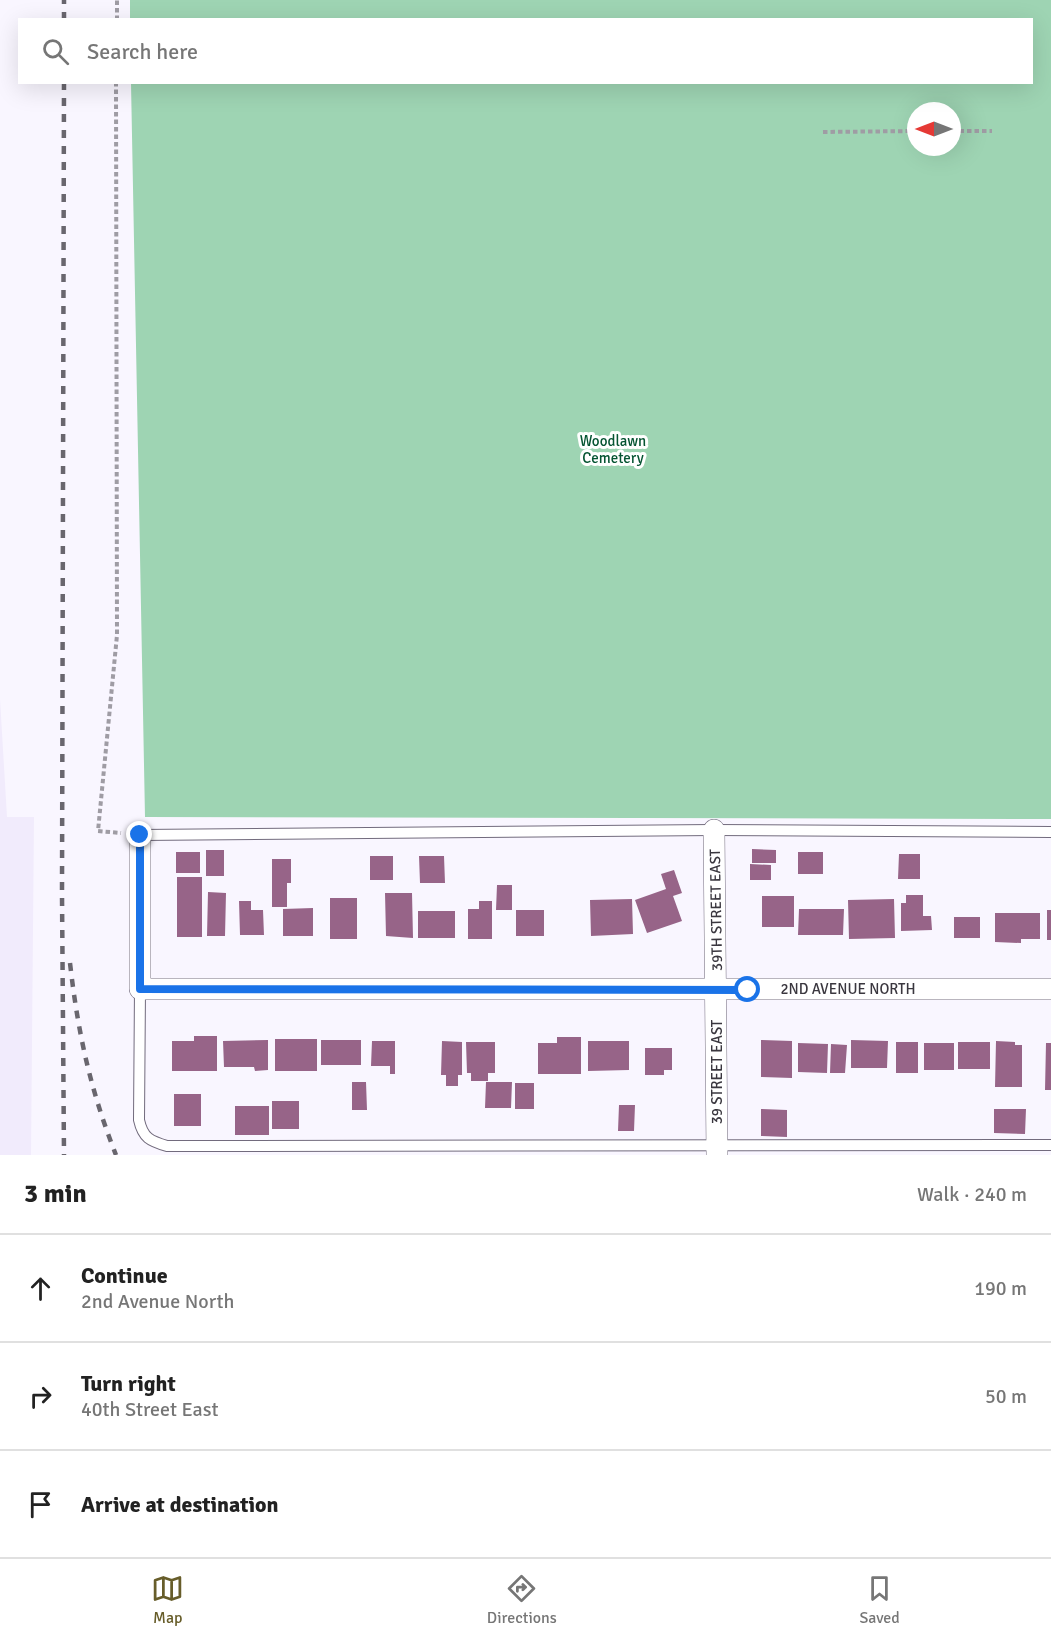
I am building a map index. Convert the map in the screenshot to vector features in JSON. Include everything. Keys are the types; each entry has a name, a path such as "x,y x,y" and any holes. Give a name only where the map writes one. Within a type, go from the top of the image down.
{"street":[{"name":"39TH STREET EAST","path":"714,830 717,990"},
{"path":"140,835 140,989"},
{"name":"2ND AVENUE NORTH","path":"140,989 1051,989"},
{"name":"39 STREET EAST","path":"717,990 717,1150"}],"lane":[{"path":"140,835 714,830 1051,832"},
{"path":"140,989 139,1120 141,1132 150,1141 167,1146 717,1150 1051,1145"}],"path":[{"path":"117,0 117,18"},
{"path":"116,84 117,635 98,831 140,835"},
{"path":"961,131 992,131"},
{"path":"823,132 907,132"}],"shaded area":[{"path":"0,699 7,817 34,817 31,1155 0,1155"}],"green space":[{"name":"Woodlawn Cemetery","path":"130,0 1051,0 1051,819 145,817 131,84 1033,84 1033,18 130,18"}],"building":[{"path":"752,849 776,850 776,863 752,863"},
{"path":"206,850 224,850 224,876 206,876"},
{"path":"176,852 200,852 200,873 176,873"},
{"path":"798,852 823,852 823,874 798,874"},
{"path":"899,854 920,854 920,879 898,879"},
{"path":"370,856 393,856 393,880 370,880"},
{"path":"419,856 444,856 445,883 420,883"},
{"path":"272,859 291,859 291,883 287,883 287,907 272,907"},
{"path":"750,864 771,865 771,880 750,880"},
{"path":"674,870 682,893 673,896 682,921 647,933 635,900 666,889 661,874"},
{"path":"177,877 202,877 202,937 177,937"},
{"path":"497,885 512,885 512,910 496,910"},
{"path":"208,892 226,893 225,936 207,936"},
{"path":"385,893 412,893 413,938 386,936"},
{"path":"906,895 923,895 923,916 931,916 932,930 901,931 901,903 906,903"},
{"path":"762,896 794,896 794,927 762,927"},
{"path":"330,898 357,898 357,939 330,939"},
{"path":"632,899 633,934 591,936 590,900"},
{"path":"894,899 895,938 849,939 848,900"},
{"path":"239,901 251,901 251,910 263,910 264,935 240,935"},
{"path":"479,901 492,901 492,939 468,939 468,909 479,909"},
{"path":"313,908 313,936 283,936 283,909"},
{"path":"799,909 844,909 843,935 798,935"},
{"path":"516,910 544,910 544,936 516,936"},
{"path":"1047,910 1051,910 1051,940 1047,940"},
{"path":"418,911 455,911 455,938 418,938"},
{"path":"995,913 1040,913 1040,939 1021,939 1021,943 995,942"},
{"path":"954,917 980,917 980,938 954,938"},
{"path":"194,1036 217,1036 217,1071 172,1071 172,1041 194,1041"},
{"path":"557,1037 581,1037 581,1074 538,1074 538,1043 557,1043"},
{"path":"275,1039 317,1039 317,1071 275,1071"},
{"path":"268,1040 268,1070 255,1071 254,1067 224,1067 223,1041"},
{"path":"321,1040 361,1040 361,1065 321,1065"},
{"path":"761,1040 792,1041 792,1078 761,1077"},
{"path":"851,1040 888,1041 887,1068 851,1068"},
{"path":"372,1041 395,1041 395,1074 390,1074 390,1066 371,1066"},
{"path":"442,1041 462,1042 462,1075 458,1075 458,1086 446,1086 446,1075 441,1075"},
{"path":"588,1041 629,1041 629,1070 588,1071"},
{"path":"996,1041 1015,1042 1015,1045 1022,1045 1022,1087 995,1087"},
{"path":"466,1042 495,1042 495,1073 488,1073 488,1081 471,1081 471,1073 467,1073"},
{"path":"896,1042 918,1042 918,1073 896,1073"},
{"path":"958,1042 990,1042 990,1069 958,1069"},
{"path":"798,1043 828,1044 827,1073 798,1072"},
{"path":"924,1043 954,1043 954,1070 924,1070"},
{"path":"1046,1043 1051,1043 1051,1090 1045,1090"},
{"path":"831,1044 847,1045 845,1073 830,1073"},
{"path":"645,1048 672,1048 672,1070 664,1070 664,1075 645,1075"},
{"path":"352,1082 366,1082 367,1110 352,1110"},
{"path":"486,1082 512,1082 511,1108 485,1108"},
{"path":"515,1083 534,1083 534,1109 515,1109"},
{"path":"174,1094 201,1094 201,1126 174,1126"},
{"path":"272,1101 299,1101 299,1129 272,1129"},
{"path":"619,1105 635,1105 634,1131 618,1131"},
{"path":"235,1106 269,1106 269,1135 235,1135"},
{"path":"761,1109 787,1110 787,1137 761,1136"},
{"path":"994,1109 1026,1109 1025,1134 994,1133"}],"railway":[{"path":"64,0 64,18"},
{"path":"64,84 62,894 64,1155"},
{"path":"70,963 86,1060 116,1155"}],"route":[{"path":"140,835 140,989 748,990"}]}
